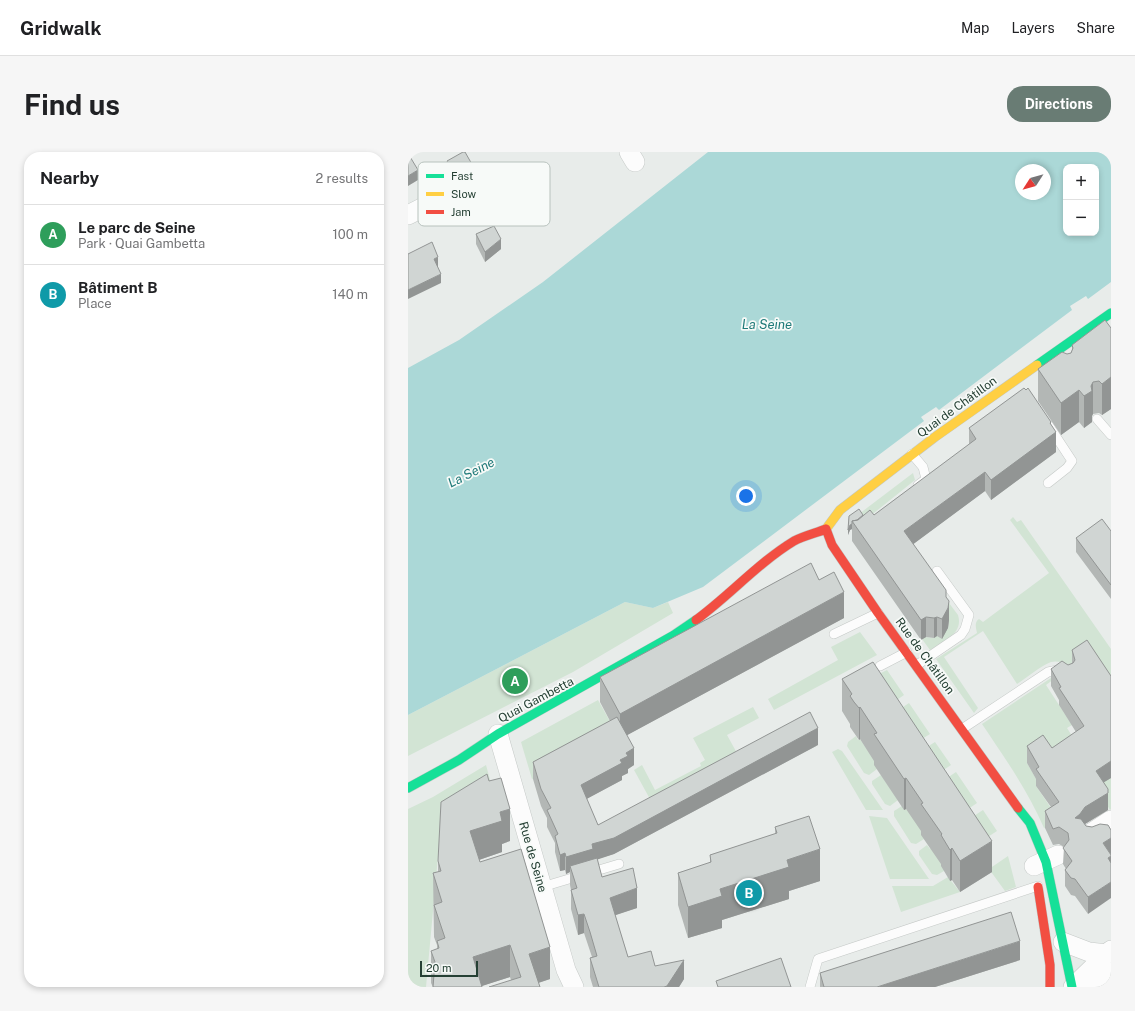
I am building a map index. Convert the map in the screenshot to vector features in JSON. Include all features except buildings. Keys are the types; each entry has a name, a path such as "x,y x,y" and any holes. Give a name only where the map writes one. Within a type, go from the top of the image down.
{"main road":[{"name":"Quai de Châtillon","path":"826,529 840,510 912,454 1052,359 1111,313"},
{"name":"Rue de Châtillon","path":"826,529 828,546 917,665 998,782 1030,823 1040,868 1063,942 1072,987"},
{"name":"Quai Gambetta","path":"408,788 459,760 498,734 674,635 716,605 731,589 796,541 826,529"},
{"name":"Quai Gambetta","path":"716,605 737,599"},
{"name":"Rue de Châtillon","path":"998,782 1016,821"},
{"name":"Rue de Châtillon","path":"1040,868 1050,965 1050,987"}],"street":[{"path":"408,215 418,210"},
{"name":"Rue de Seine","path":"498,734 570,984"},
{"path":"1091,833 1110,821"},
{"path":"1063,942 1089,952 1109,952"},
{"path":"1072,987 1109,952"},
{"path":"1095,987 1111,973"}],"lane":[{"path":"1097,419 1111,435"},
{"path":"1045,420 1072,461 1067,468 1048,483"},
{"path":"912,454 926,474 926,479 913,488"},
{"path":"917,665 961,635 965,630 970,615 937,570"},
{"path":"834,634 878,612"},
{"path":"880,666 907,652"},
{"path":"962,729 1048,672 1061,669 1069,676"},
{"path":"542,887 619,864"},
{"path":"810,987 818,959 1040,868"}],"green space":[{"path":"913,473 915,480 864,521 859,514"},
{"path":"1013,517 1017,522 1021,520 1111,649 1111,695 1074,668 1058,662 1051,662 1047,664 1017,684 983,631 944,657 978,708 974,713 936,659 977,633 977,620 979,619 983,622 1049,573 1010,520"},
{"path":"925,571 958,615 959,622 958,627 951,637 930,650 922,639 925,637 934,638 948,629 949,620"},
{"path":"625,602 653,608 668,602 673,613 573,672 408,756 408,715"},
{"path":"860,632 877,655 774,710 768,699 838,660 831,647"},
{"path":"887,670 904,695 884,709 865,681"},
{"path":"1054,676 1058,676 1046,685 1072,725 1067,728 1079,747 1027,763 1039,784 1036,786 1051,808 1052,824 1044,828 1023,787 982,724"},
{"path":"598,700 617,734 532,779 521,742"},
{"path":"909,703 930,734 909,747 888,717"},
{"path":"753,707 759,718 727,735 743,764 656,810 634,770 642,765 655,790 701,766 700,763 705,760 693,738"},
{"path":"856,736 858,740 860,739 877,764 877,769 869,775 864,773 847,746 848,742"},
{"path":"935,742 951,765 930,779 914,755"},
{"path":"838,749 842,751 883,810 866,810 832,752"},
{"path":"486,765 495,798 441,824 426,987 408,987 408,809 433,797"},
{"path":"956,772 977,803 955,818 935,786"},
{"path":"881,775 898,800 890,806 885,804 872,784 872,781"},
{"path":"1111,778 1111,809 1110,810 1095,786"},
{"path":"902,806 912,816 923,835 924,839 916,844 911,843 894,816 894,811"},
{"path":"983,810 997,831 974,846 960,825"},
{"path":"869,816 887,818 929,879 890,879"},
{"path":"927,845 930,849 932,848 943,865 944,871 937,875 932,874 919,855 919,851"},
{"path":"1008,856 1016,887 1005,891 989,869"},
{"path":"948,877 960,892 901,912 892,886 933,886"}],"water":[{"name":"La Seine","path":"708,152 1111,152 1111,282 1088,299 1086,296 1070,306 1072,310 939,410 936,407 921,417 924,421 703,587 653,608 625,602 408,715 408,368 459,340 543,282"}],"traffic: fast":[{"path":"1037,365 1111,313"},
{"path":"408,788 459,760 498,734 674,635 696,620"},
{"path":"1018,808 1030,823 1046,862 1072,987"}],"traffic: slow":[{"path":"826,529 840,510 935,437 1037,365"}],"traffic: jam":[{"path":"826,529 832,545 878,613 1018,808"},
{"path":"696,620 768,559 794,541 826,529"},
{"path":"1038,887 1050,965 1050,987"}],"place":[{"name":"Le parc de Seine","path":"515,681"},
{"name":"Bâtiment B","path":"749,893"}]}
